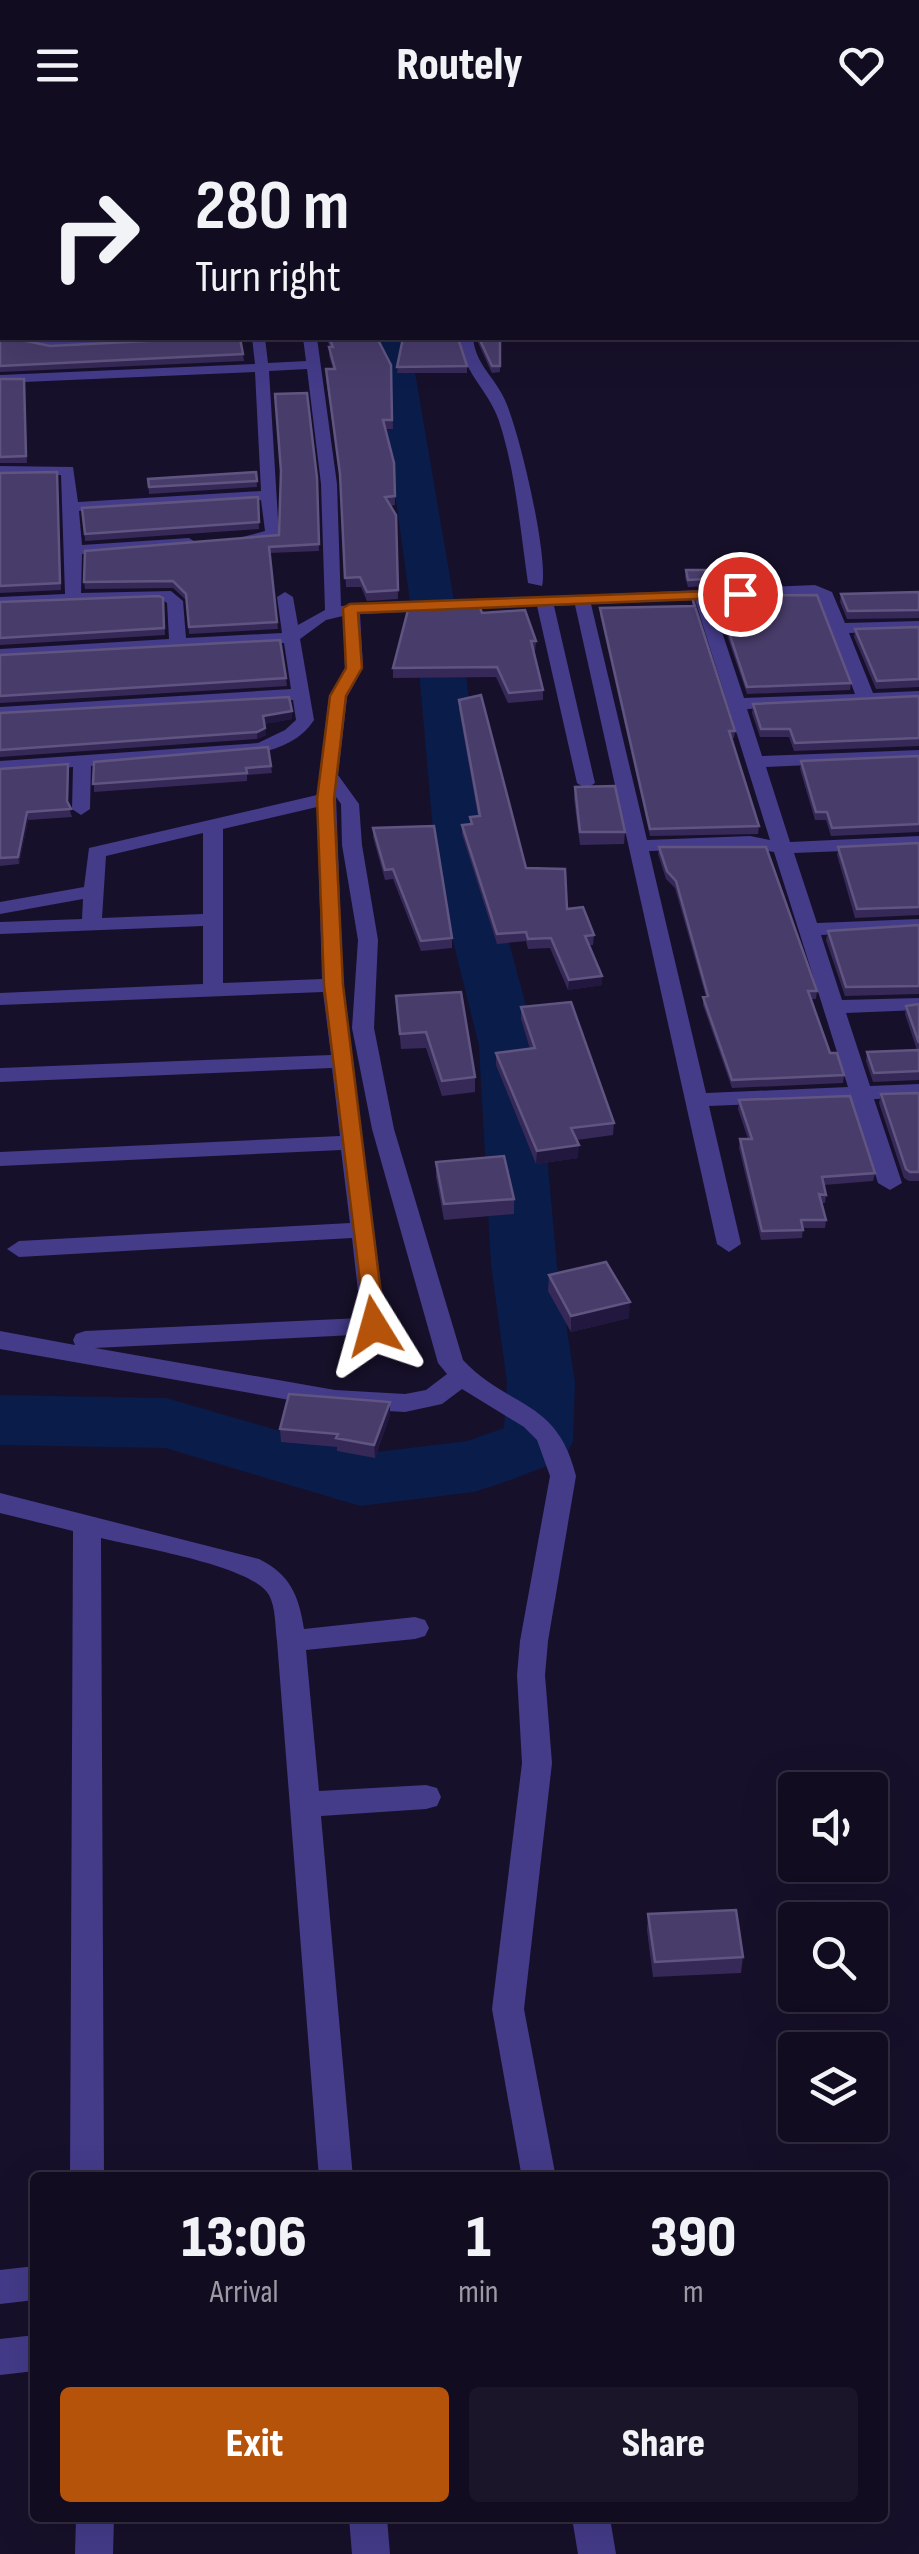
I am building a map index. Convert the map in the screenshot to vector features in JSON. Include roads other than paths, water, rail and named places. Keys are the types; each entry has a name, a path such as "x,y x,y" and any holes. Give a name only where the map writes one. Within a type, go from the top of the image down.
{"street":[{"path":"22,340 42,344 138,340"},
{"path":"226,540 271,536 266,495 264,369 258,340"},
{"path":"85,1340 374,1326 333,985 328,788 338,696 354,668 342,610 310,340"},
{"path":"466,340 474,374 497,396 520,480 540,592 586,783"},
{"path":"0,380 315,364"},
{"path":"0,471 67,468 74,550 72,597"},
{"path":"71,508 266,495"},
{"path":"74,550 207,542"},
{"path":"0,654 293,637 310,622 342,610 443,604 540,592 582,599 814,590 826,595 866,698"},
{"path":"0,602 172,596 178,643"},
{"path":"0,767 274,744 302,726 301,694 285,596"},
{"path":"702,596 890,1184"},
{"path":"582,599 729,1244"},
{"path":"839,628 919,626"},
{"path":"0,712 301,694"},
{"path":"738,704 919,696"},
{"path":"756,762 919,755"},
{"path":"81,809 82,762"},
{"path":"92,924 96,852 213,826 328,788"},
{"path":"328,788 350,804 352,845 368,940 363,1028 383,1128 452,1363 461,1376 548,1432 560,1452 562,1476 534,1641 531,1674 536,1764 508,2009 537,2172"},
{"path":"212,990 213,826"},
{"path":"640,846 781,840 919,826"},
{"path":"781,840 919,842"},
{"path":"0,908 94,891"},
{"path":"0,928 213,920"},
{"path":"808,929 919,925"},
{"path":"0,999 333,985"},
{"path":"833,1007 919,1004"},
{"path":"0,1076 342,1061"},
{"path":"696,1100 919,1091"},
{"path":"0,1159 350,1144"},
{"path":"19,1250 361,1230"},
{"path":"0,1340 336,1399 405,1403 433,1398 461,1376"},
{"path":"0,1503 264,1571 280,1584 291,1641 335,2172"},
{"path":"87,2172 88,1525"},
{"path":"291,1641 415,1628"},
{"path":"304,1804 426,1797"},
{"path":"0,2288 30,2284"},
{"path":"0,2357 30,2353"},
{"path":"94,2522 94,2554"},
{"path":"368,2522 371,2554"},
{"path":"592,2522 597,2554"}],"waterway":[{"path":"0,1420 166,1423 360,1480 474,1466 538,1442 541,1382 524,1265 508,1046 464,876 441,659 392,343"}]}
